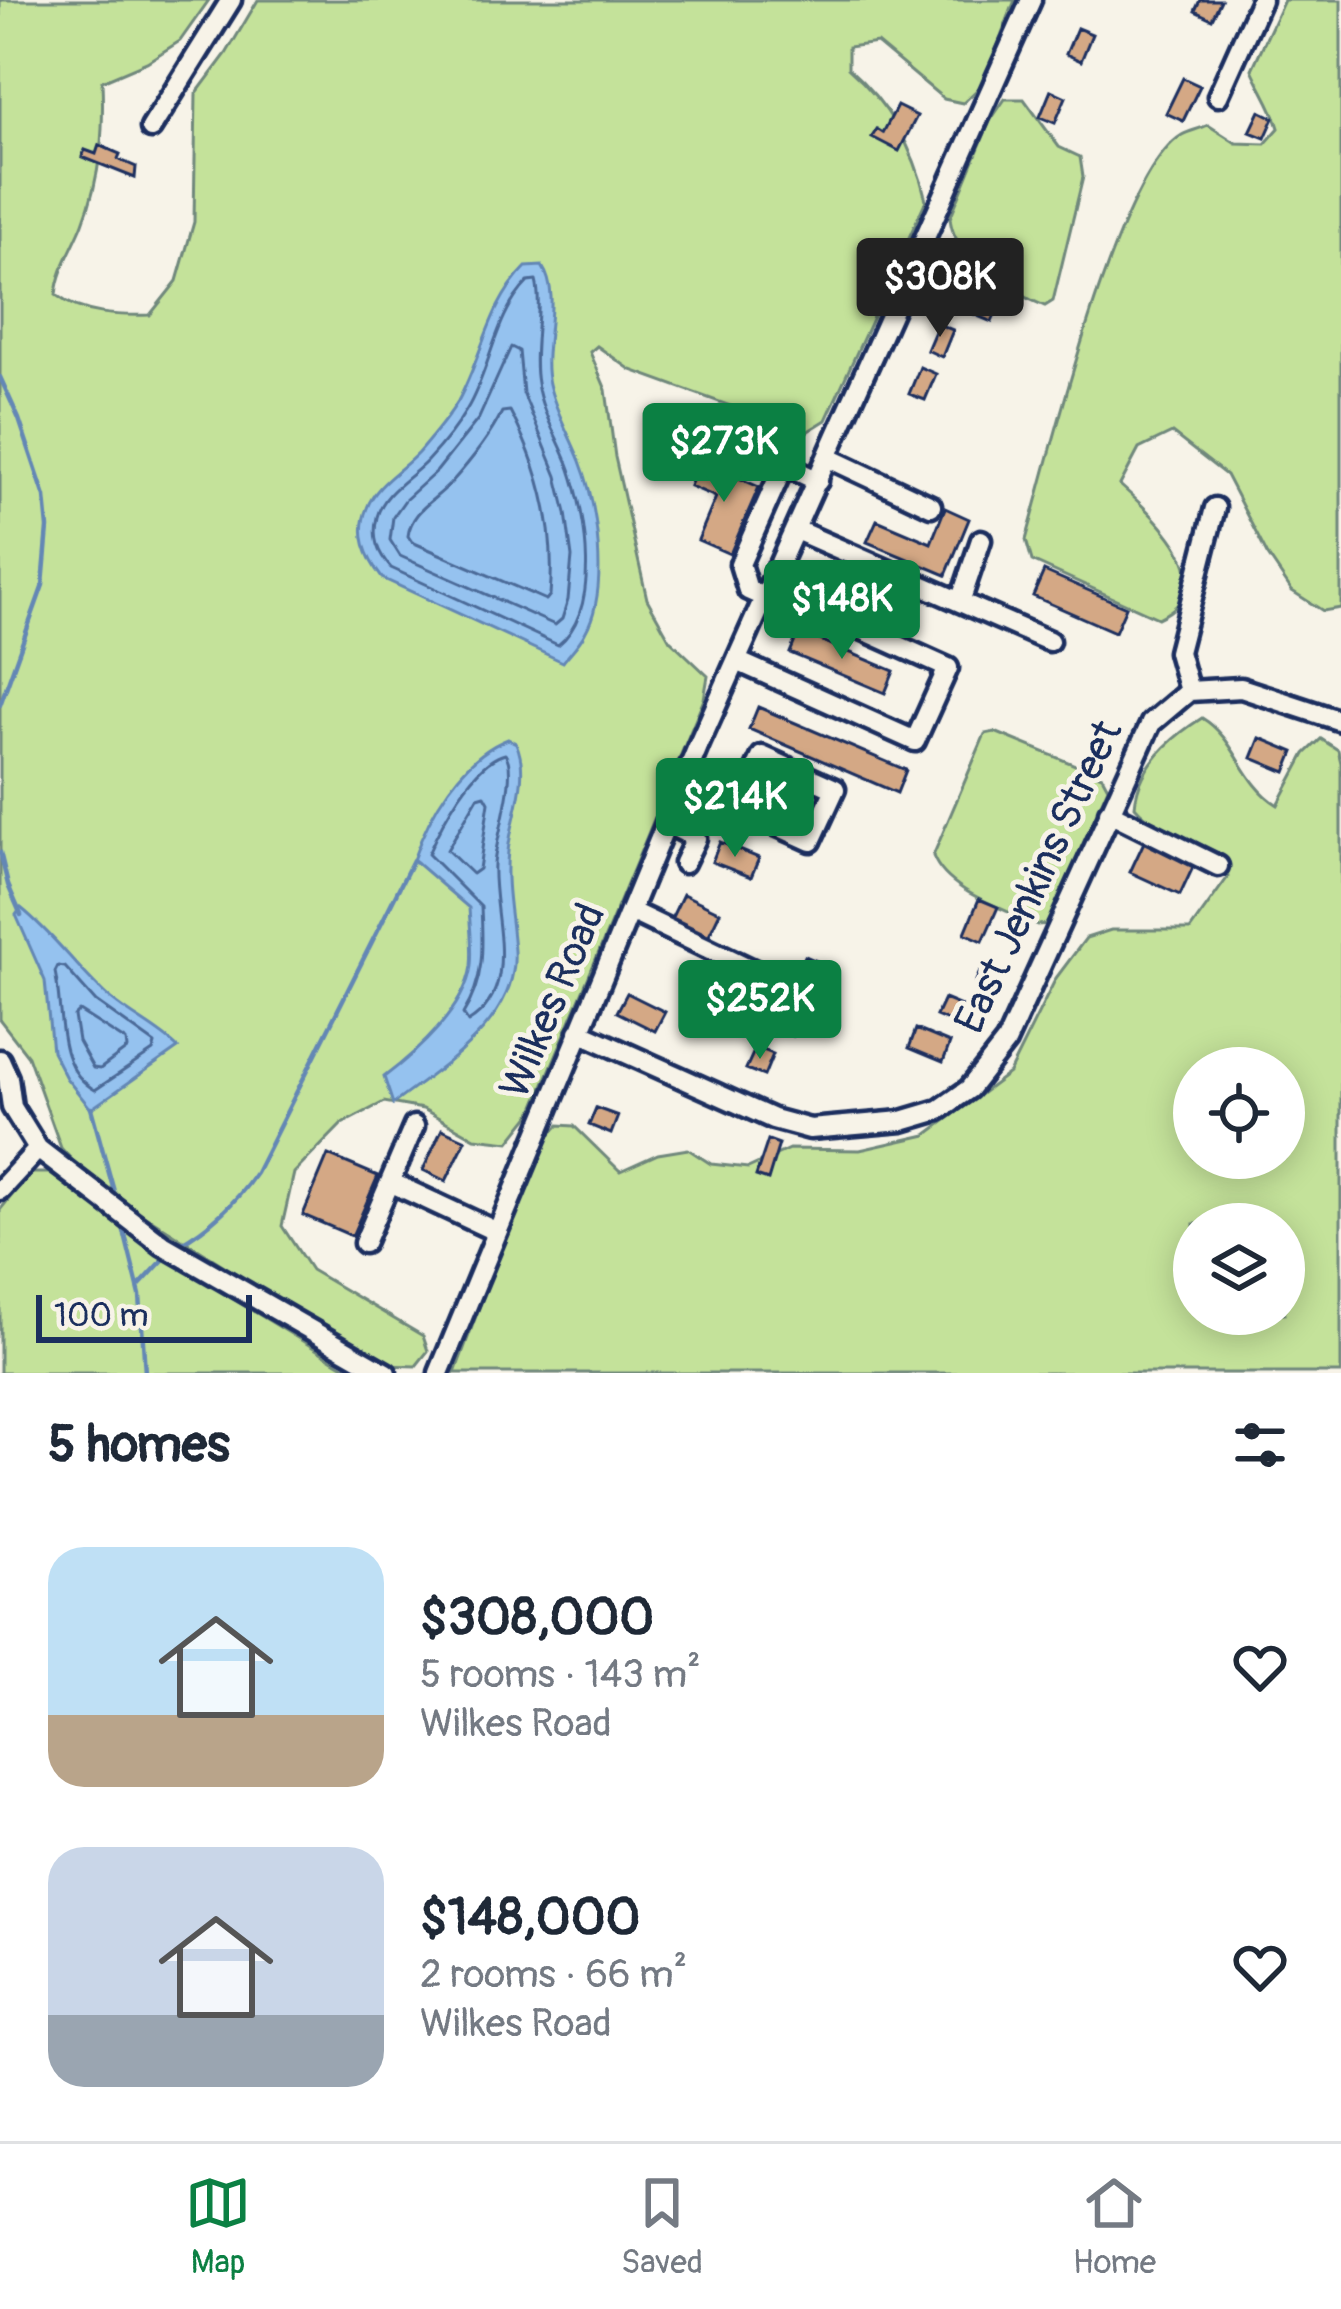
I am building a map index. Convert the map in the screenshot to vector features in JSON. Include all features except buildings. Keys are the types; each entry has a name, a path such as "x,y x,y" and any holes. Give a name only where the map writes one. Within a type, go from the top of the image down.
{"street":[{"path":"151,128 231,0"},
{"name":"Wilkes Road","path":"439,1373 683,783 1031,0"},
{"path":"1218,96 1261,0"},
{"path":"738,443 818,481"},
{"path":"829,458 931,506"},
{"path":"737,661 915,741 948,668 768,593 748,590 740,564 784,465"},
{"path":"1215,508 1178,652 1189,691 1241,688 1341,721"},
{"path":"796,530 1049,641"},
{"path":"960,602 981,540"},
{"name":"East Jenkins Street","path":"579,1032 773,1119 810,1129 902,1121 939,1110 969,1089 1006,1042 1151,723 1189,691"},
{"path":"683,783 738,808 811,841 835,789 761,756 738,808"},
{"path":"1109,812 1218,866"},
{"path":"666,823 696,838 684,862"},
{"path":"630,911 776,981"},
{"path":"0,1060 12,1107 38,1149 163,1245 386,1373"},
{"path":"364,1243 414,1126"},
{"path":"0,1190 38,1149"},
{"path":"390,1182 497,1232"}],"green space":[{"path":"0,0 209,0 180,41 147,62 102,81 102,135 94,188 56,295 89,310 150,315 177,281 194,222 196,94 258,0 1015,0 983,84 963,103 944,99 877,43 848,47 848,68 898,128 926,200 826,420 805,433 631,370 597,346 590,352 606,390 615,457 647,599 670,640 708,676 704,699 532,1113 509,1142 475,1138 423,1109 384,1102 342,1124 294,1173 282,1226 311,1270 423,1336 428,1351 416,1366 381,1365 93,1183 61,1148 28,1056 0,1020"},
{"path":"1284,0 1341,0 1341,608 1323,611 1292,591 1226,475 1172,433 1139,449 1120,485 1166,531 1187,569 1187,587 1178,604 1158,618 1032,561 1026,540 1088,322 1133,204 1157,161 1182,135 1208,125 1236,143 1265,144 1279,128 1252,69"},
{"path":"1005,99 1024,99 1059,147 1080,157 1083,177 1053,301 1045,306 1023,295 1013,274 964,249 950,218 990,121"},
{"path":"1202,718 1224,737 1256,785 1278,805 1305,754 1321,739 1338,750 1341,1373 455,1373 538,1147 559,1125 574,1126 620,1171 658,1154 688,1149 711,1164 748,1168 789,1149 860,1150 926,1135 1009,1073 1056,978 1086,938 1111,930 1190,930 1228,877 1224,859 1155,823 1135,806 1142,779 1168,744"},
{"path":"995,732 1102,776 1108,787 1049,924 1037,925 963,889 933,856 985,734"},
{"path":"30,1173 49,1173 176,1264 355,1373 0,1373 0,1210"}],"water":[{"path":"542,266 551,292 549,384 586,479 598,547 593,615 563,662 382,578 363,536 371,499 418,453 458,401 494,314 513,282 526,267"},
{"path":"508,739 516,743 522,769 507,864 512,976 504,999 473,1040 393,1104 384,1077 450,1013 471,966 469,908 413,860 449,789 476,759"},
{"path":"21,908 111,999 178,1048 91,1109 52,1051 45,981 16,915"}],"waterway":[{"path":"0,377 45,497 48,528 43,585 0,705"},
{"path":"0,852 21,915"},
{"path":"178,1245 221,1214 256,1173 413,860 417,863"},
{"path":"91,1108 115,1195"},
{"path":"123,1227 140,1295 145,1373"},
{"path":"138,1287 164,1259"}]}
